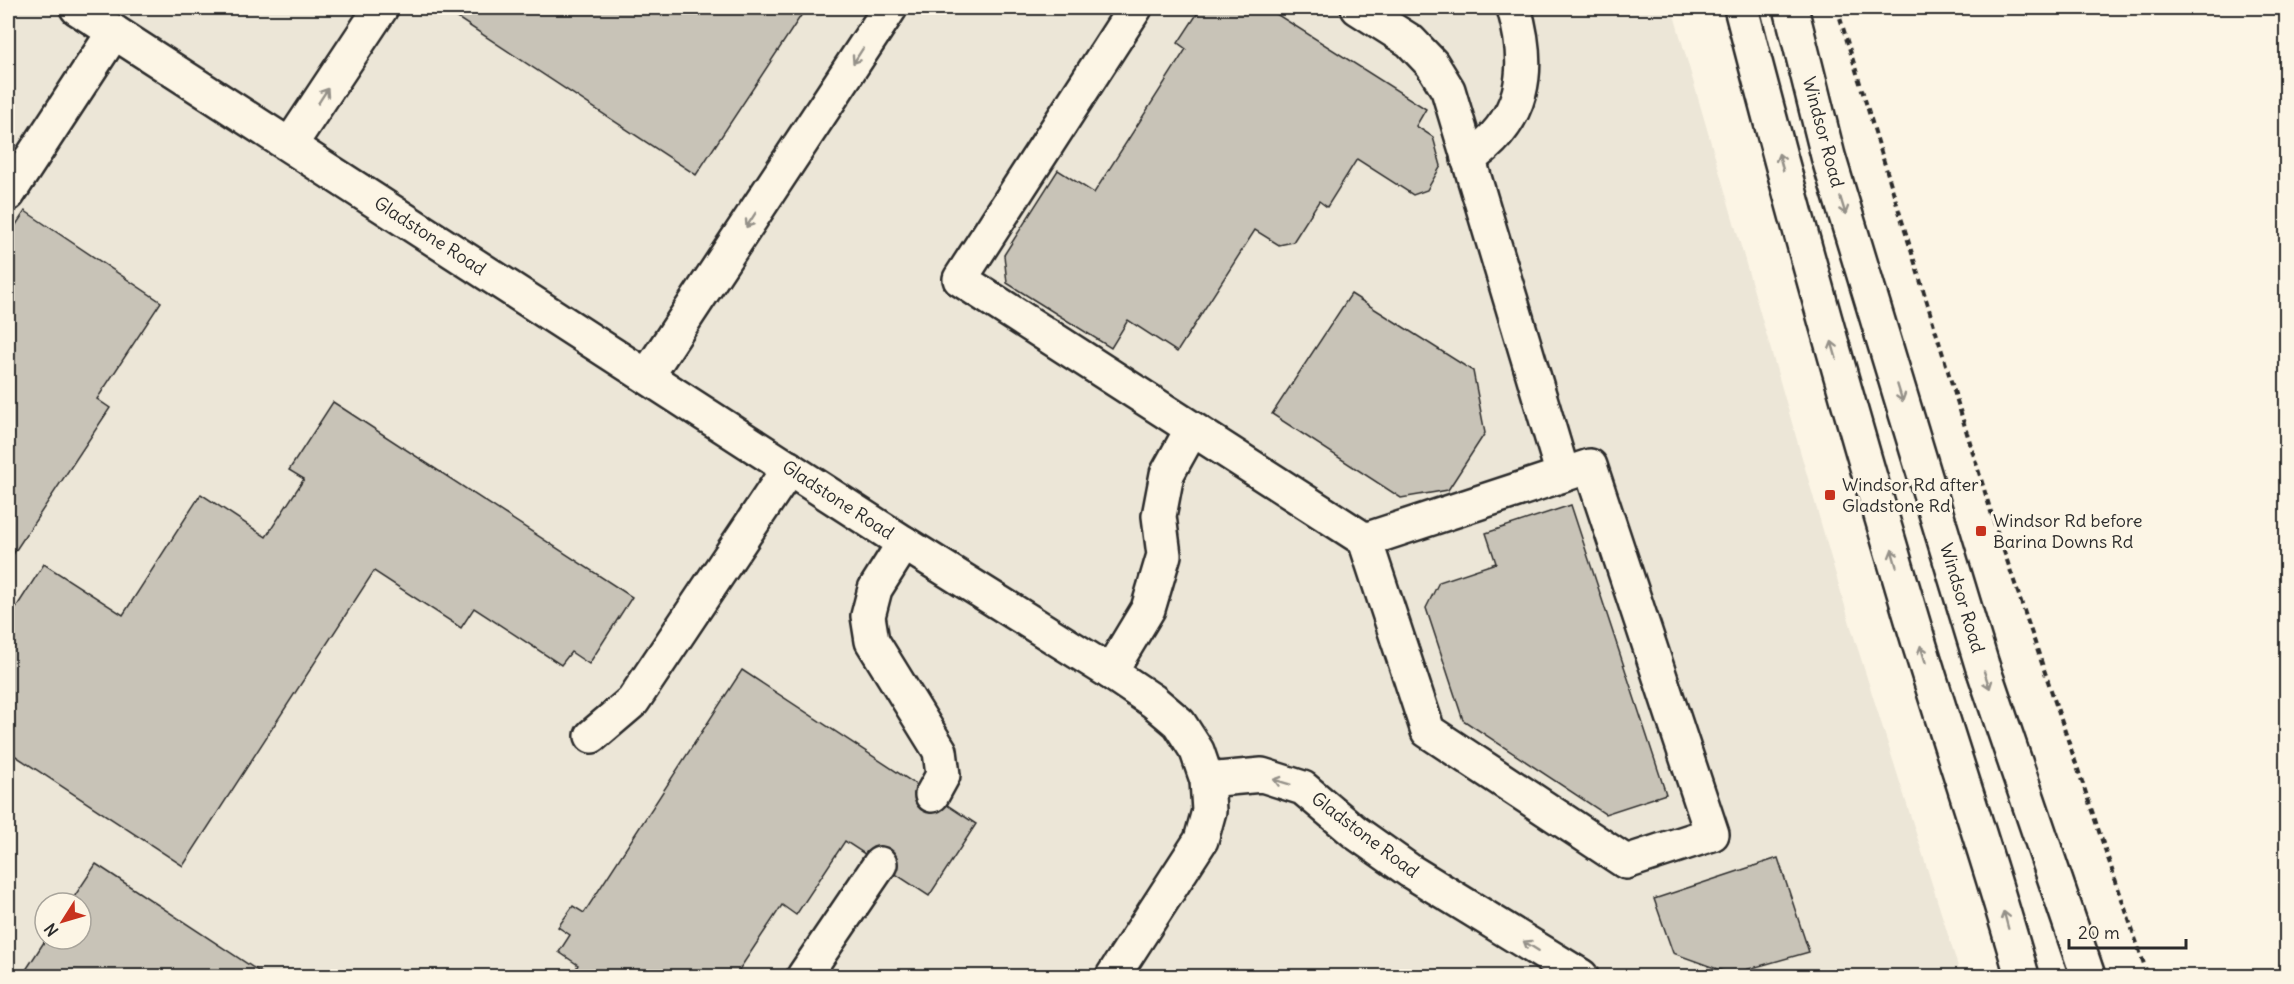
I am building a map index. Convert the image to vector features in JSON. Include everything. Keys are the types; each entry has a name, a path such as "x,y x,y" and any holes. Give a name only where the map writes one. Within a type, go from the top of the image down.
{"street":[{"name":"Gladstone Road","path":"77,8 904,543 1153,701 1179,723 1197,751 1207,780 1262,775 1303,788 1355,832 1410,871 1581,976"},
{"path":"290,145 381,8"},
{"path":"647,376 890,8"},
{"path":"1135,8 960,279 1365,540 1428,731 1626,862 1712,834 1590,466 1365,540"},
{"path":"1359,8 1410,41 1432,64 1448,90 1563,475"},
{"path":"1468,159 1485,148 1502,130 1517,103 1523,68 1522,36 1514,8"},
{"path":"1741,8 1782,166 1910,614 2002,905 2022,976"},
{"name":"Windsor Road","path":"1791,8 1828,156 1982,665 2088,976"},
{"path":"8,194 114,32"},
{"path":"1110,672 1148,609 1164,555 1160,516 1167,474 1192,429"},
{"path":"592,736 633,701 789,468"},
{"path":"904,543 875,589 868,616 872,641 940,751 943,775 932,795"},
{"path":"1113,976 1201,840 1209,811 1207,780"},
{"path":"804,976 880,864"}],"path":[{"path":"1838,8 1995,525 2148,976"}],"shaded area":[{"path":"8,8 1672,8 1851,627 1961,976 8,976"}],"building":[{"path":"449,8 806,8 696,175 447,11"},
{"path":"1201,8 1267,8 1426,109 1416,126 1433,137 1441,166 1427,190 1413,195 1357,159 1327,207 1319,201 1293,242 1279,245 1255,230 1177,352 1128,320 1111,348 1007,283 1004,255 1058,170 1094,193 1186,49 1178,43"},
{"path":"25,211 161,302 97,399 110,408 8,562 8,237"},
{"path":"1351,294 1473,371 1485,433 1448,490 1401,498 1272,414"},
{"path":"333,402 632,597 589,664 571,652 561,665 474,608 461,628 374,571 183,866 8,751 8,620 44,564 123,615 201,494 266,537 304,479 289,470"},
{"path":"1571,505 1666,794 1605,814 1463,720 1426,608 1439,582 1496,563 1486,533"},
{"path":"742,670 976,824 929,896 845,841 796,915 782,905 735,976 572,976 578,965 559,952 570,935 558,927 573,906 584,913"},
{"path":"1778,858 1809,952 1731,974 1673,953 1654,899"},
{"path":"96,864 266,976 22,976 38,951 93,951 93,891 78,891"}],"place":[{"name":"Windsor Rd after Gladstone Rd","path":"1830,495"},
{"name":"Windsor Rd before Barina Downs Rd","path":"1981,531"}]}
